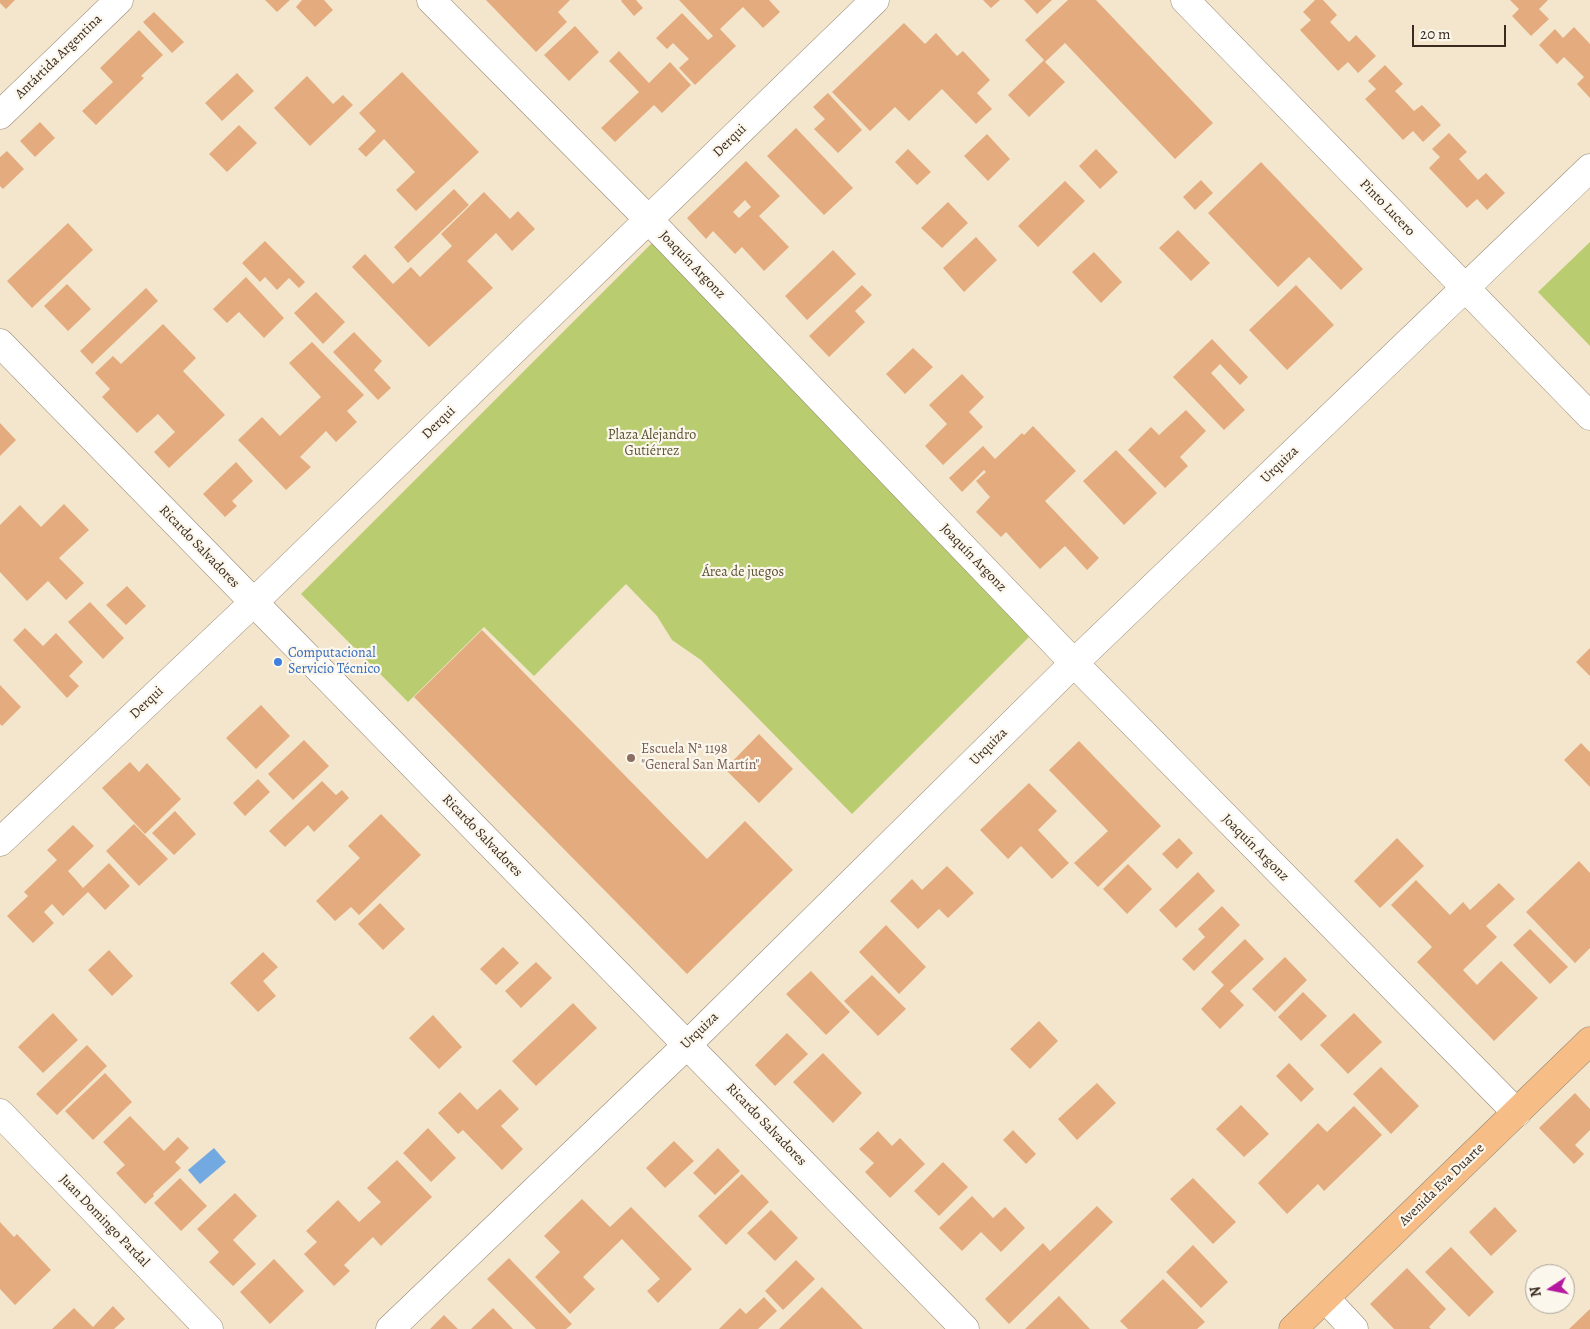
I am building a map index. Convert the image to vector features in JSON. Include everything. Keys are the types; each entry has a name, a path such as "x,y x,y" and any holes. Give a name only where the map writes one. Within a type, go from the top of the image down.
{"main road":[{"name":"Avenida Eva Duarte","path":"1293,1329 1590,1041"}],"street":[{"name":"Antártida Argentina","path":"0,114 119,0"},
{"name":"Joaquín Argonz","path":"432,0 649,220 1074,663 1517,1113"},
{"name":"Derqui","path":"0,842 254,603 875,0"},
{"name":"Pinto Lucero","path":"1185,0 1590,416"},
{"name":"Urquiza","path":"390,1329 687,1044 1074,663 1590,168"},
{"name":"Ricardo Salvadores","path":"0,343 965,1329"},
{"name":"Juan Domingo Pardal","path":"0,1112 209,1329"},
{"path":"1325,1298 1354,1329"}],"green space":[{"path":"1590,242 1590,346 1538,292"},
{"name":"Plaza Alejandro Gutiérrez","path":"652,243 1036,630 852,814 701,660 672,640 657,616 626,584 534,676 484,627 408,702 301,594"}],"water":[{"path":"214,1148 226,1162 200,1184 188,1170"}],"building":[{"path":"0,0 15,0 6,9 0,3"},
{"path":"265,0 290,0 277,12"},
{"path":"302,0 324,0 333,10 315,27 296,7"},
{"path":"486,0 570,0 558,12 567,22 536,52"},
{"path":"622,0 636,0 643,8 634,16"},
{"path":"679,0 769,0 780,12 763,28 743,7 720,29 736,46 695,85 679,68 689,59 673,43 667,49 656,38 682,13 708,40 713,36"},
{"path":"983,0 1000,0 991,8"},
{"path":"1024,0 1052,0 1037,14"},
{"path":"1068,0 1096,0 1213,123 1175,159 1065,43 1045,62 1065,82 1029,117 1008,95 1044,60 1025,40"},
{"path":"1315,0 1323,0 1337,15 1330,22 1349,42 1356,35 1376,56 1358,73 1348,62 1338,71 1300,30 1311,20 1303,12"},
{"path":"1510,0 1548,0 1539,9 1549,19 1531,36 1512,16 1519,9"},
{"path":"154,12 184,42 172,53 143,22"},
{"path":"904,23 925,44 936,33 957,56 963,51 990,80 977,93 992,109 976,124 942,89 909,121 895,107 870,131 832,92"},
{"path":"575,26 599,52 569,81 544,55"},
{"path":"1574,27 1590,44 1590,98 1577,84 1584,77 1564,57 1557,64 1539,45 1555,29 1563,38"},
{"path":"139,30 163,55 141,76 144,78 96,125 82,111 113,82 100,68"},
{"path":"619,51 649,83 670,62 691,85 662,113 654,105 615,142 601,128 639,92 609,61"},
{"path":"1385,65 1403,84 1395,91 1414,111 1422,105 1441,125 1423,142 1413,131 1403,140 1365,99 1376,89 1368,81"},
{"path":"402,72 479,152 416,211 396,190 415,172 384,139 366,157 358,149 376,131 359,113"},
{"path":"237,73 254,91 222,121 205,103"},
{"path":"307,76 333,104 343,95 353,105 310,146 274,108"},
{"path":"828,93 862,130 838,153 814,129 825,119 813,107"},
{"path":"40,122 55,138 35,157 20,141"},
{"path":"239,125 257,143 227,172 209,154"},
{"path":"796,128 853,188 824,215 767,156"},
{"path":"1449,133 1467,152 1459,159 1478,180 1486,173 1505,193 1487,210 1477,199 1467,208 1429,168 1440,157 1432,149"},
{"path":"987,134 1010,159 988,181 964,156"},
{"path":"908,149 931,172 917,185 895,162"},
{"path":"1096,149 1118,172 1100,189 1079,166"},
{"path":"7,151 24,169 3,189 0,186 0,157"},
{"path":"746,161 780,196 759,216 789,247 764,271 742,247 735,254 713,231 706,239 687,218","holes":["745,200 751,207 739,218 733,212"]},
{"path":"1261,162 1363,269 1341,290 1309,257 1278,287 1208,213"},
{"path":"1201,180 1213,193 1195,210 1183,197"},
{"path":"1065,181 1085,201 1038,247 1018,226"},
{"path":"454,189 469,205 408,263 394,247"},
{"path":"484,192 510,219 518,211 535,229 512,251 496,233 467,261 493,288 429,347 352,267 365,254 393,284 411,267 420,277 452,246 441,234"},
{"path":"948,202 968,223 942,248 921,228"},
{"path":"68,223 93,250 32,308 7,281"},
{"path":"1178,230 1210,263 1191,281 1159,248"},
{"path":"976,237 997,260 964,292 943,268"},
{"path":"265,241 305,282 299,288 289,278 277,290 265,277 260,282 242,263"},
{"path":"833,250 856,274 807,320 785,296"},
{"path":"1094,252 1122,282 1101,303 1072,272"},
{"path":"246,277 284,318 264,338 239,312 227,323 213,309"},
{"path":"67,284 91,309 68,331 44,306"},
{"path":"862,285 872,295 855,311 865,322 829,357 809,336"},
{"path":"1296,285 1334,325 1287,370 1249,330"},
{"path":"146,288 158,301 92,364 80,351"},
{"path":"316,292 345,322 323,344 294,313"},
{"path":"163,324 196,358 183,371 225,415 169,468 154,452 175,432 158,414 137,433 102,397 110,389 95,373 113,356 121,364"},
{"path":"354,332 382,361 374,370 391,388 378,400 333,352"},
{"path":"1212,339 1248,377 1240,385 1220,364 1211,373 1245,410 1224,430 1173,377"},
{"path":"312,342 364,395 347,411 357,422 336,442 326,431 300,457 311,467 286,490 238,440 262,417 280,436 321,397 289,363"},
{"path":"913,348 933,367 905,394 886,374"},
{"path":"962,374 984,397 969,412 983,427 943,465 925,446 947,424 929,405"},
{"path":"1186,410 1206,431 1180,457 1188,466 1165,488 1128,450 1151,427 1159,435"},
{"path":"0,423 16,440 0,456"},
{"path":"1033,426 1076,471 1045,501 1099,558 1087,570 1065,546 1040,569 1006,532 1001,537 976,512 990,497 976,481 986,472 984,470 962,492 949,478 983,446 995,459 1022,433 1024,435"},
{"path":"1116,450 1157,493 1124,525 1083,481"},
{"path":"236,462 253,481 232,501 237,506 225,517 203,494"},
{"path":"64,504 89,530 59,558 84,583 66,600 48,581 27,601 0,572 0,525 20,505 41,527"},
{"path":"127,586 146,606 126,625 106,605"},
{"path":"90,602 124,638 103,659 68,622"},
{"path":"25,628 43,646 56,633 83,662 69,676 79,686 67,698 13,640"},
{"path":"482,630 707,859 745,821 793,870 687,974 414,697"},
{"path":"1590,648 1590,676 1576,662"},
{"path":"0,685 21,707 2,726 0,724"},
{"path":"261,705 290,736 256,769 226,738"},
{"path":"759,734 793,769 759,803 725,769"},
{"path":"304,740 329,766 293,800 268,774"},
{"path":"1079,741 1161,826 1098,887 1074,863 1108,831 1049,770"},
{"path":"1581,743 1590,752 1590,787 1564,760"},
{"path":"130,762 139,772 147,763 181,799 145,834 102,788"},
{"path":"258,779 270,792 245,816 233,803"},
{"path":"322,781 336,795 342,790 349,798 314,832 308,825 285,847 269,831"},
{"path":"1029,783 1057,811 1038,830 1069,863 1052,879 1021,846 1008,859 980,830"},
{"path":"175,811 196,834 174,855 152,833"},
{"path":"381,814 421,855 359,915 351,907 335,921 316,901 360,858 348,846"},
{"path":"134,824 168,859 139,886 106,851"},
{"path":"73,825 94,846 68,871 83,888 109,863 130,886 105,910 88,892 63,916 52,904 44,912 54,923 33,943 7,916 28,896 24,892 57,860 47,850"},
{"path":"1179,838 1193,853 1177,869 1162,854"},
{"path":"1397,838 1424,866 1380,908 1354,881"},
{"path":"1579,861 1590,873 1590,948 1575,963 1526,912"},
{"path":"1128,864 1152,889 1127,914 1103,889"},
{"path":"947,866 974,893 948,918 939,909 918,929 890,901 912,879 922,890"},
{"path":"1198,872 1215,891 1176,928 1159,910"},
{"path":"1416,880 1450,915 1463,902 1470,910 1499,883 1515,899 1486,926 1497,937 1463,970 1477,985 1501,961 1538,998 1494,1041 1417,962 1432,947 1391,905"},
{"path":"380,903 405,929 383,950 358,924"},
{"path":"1222,906 1240,925 1194,971 1182,959 1205,937 1198,929"},
{"path":"886,925 926,967 899,994 859,952"},
{"path":"1530,929 1568,967 1550,984 1513,945"},
{"path":"1245,939 1264,959 1230,991 1244,1005 1220,1029 1201,1009 1224,985 1211,972"},
{"path":"503,947 519,963 496,985 480,969"},
{"path":"109,950 133,976 112,996 88,970"},
{"path":"263,952 278,967 263,981 276,996 258,1012 230,983"},
{"path":"1285,957 1307,980 1275,1012 1252,989"},
{"path":"536,962 552,978 521,1008 505,991"},
{"path":"811,971 850,1012 826,1035 786,994"},
{"path":"872,975 906,1009 878,1036 844,1001"},
{"path":"1303,992 1327,1016 1301,1041 1278,1017"},
{"path":"573,1003 597,1028 536,1086 512,1061"},
{"path":"53,1013 78,1040 43,1073 18,1047"},
{"path":"1354,1013 1382,1042 1348,1074 1320,1045"},
{"path":"433,1015 462,1047 439,1069 409,1038"},
{"path":"1039,1021 1058,1041 1030,1069 1010,1049"},
{"path":"787,1033 808,1054 775,1086 755,1065"},
{"path":"87,1045 107,1066 57,1115 36,1094"},
{"path":"823,1053 862,1093 833,1123 793,1082"},
{"path":"1289,1063 1314,1089 1301,1102 1276,1076"},
{"path":"1381,1067 1419,1106 1391,1134 1353,1094"},
{"path":"105,1073 132,1102 93,1140 65,1111"},
{"path":"1097,1083 1116,1103 1077,1140 1058,1119"},
{"path":"500,1089 519,1109 501,1126 523,1149 502,1170 463,1130 458,1134 438,1113 460,1092 477,1110"},
{"path":"1575,1093 1590,1109 1590,1130 1575,1145 1584,1154 1574,1164 1539,1128"},
{"path":"1241,1105 1269,1134 1244,1157 1216,1129"},
{"path":"1354,1106 1382,1135 1324,1191 1318,1184 1287,1214 1258,1183 1318,1123 1327,1132"},
{"path":"130,1116 164,1151 178,1137 189,1148 175,1162 181,1168 145,1204 116,1173 125,1165 103,1142"},
{"path":"428,1128 456,1158 431,1182 403,1153"},
{"path":"1013,1130 1036,1154 1026,1164 1003,1140"},
{"path":"878,1131 892,1146 900,1138 925,1164 890,1198 865,1172 874,1163 859,1149"},
{"path":"674,1141 694,1161 665,1188 646,1168"},
{"path":"718,1148 740,1171 715,1195 693,1173"},
{"path":"397,1160 432,1197 381,1246 373,1237 344,1265 350,1271 334,1286 304,1254 317,1242 306,1231 338,1200 359,1222 381,1202 367,1188"},
{"path":"943,1162 968,1187 939,1216 914,1191"},
{"path":"742,1174 769,1202 726,1245 698,1216"},
{"path":"180,1178 207,1206 181,1231 154,1203"},
{"path":"1193,1178 1236,1222 1213,1244 1170,1199"},
{"path":"235,1193 257,1216 233,1240 256,1264 233,1286 209,1262 219,1252 197,1229"},
{"path":"972,1196 993,1218 1005,1207 1025,1228 1001,1252 981,1232 962,1251 939,1228"},
{"path":"582,1199 610,1227 631,1207 692,1269 658,1303 647,1291 660,1279 622,1239 583,1277 595,1289 570,1314 535,1277 560,1252 544,1236"},
{"path":"1097,1206 1113,1222 1009,1324 985,1299 1043,1243 1050,1251"},
{"path":"1495,1207 1517,1231 1491,1256 1469,1232"},
{"path":"771,1210 798,1238 775,1261 747,1233"},
{"path":"0,1222 14,1237 17,1234 51,1270 15,1305 0,1289"},
{"path":"1193,1245 1228,1282 1201,1308 1166,1272"},
{"path":"1451,1247 1494,1292 1469,1317 1425,1272"},
{"path":"509,1258 572,1324 566,1329 536,1329 487,1279"},
{"path":"274,1259 304,1291 270,1324 240,1292"},
{"path":"796,1260 815,1279 783,1310 765,1291"},
{"path":"1407,1268 1446,1309 1429,1327 1431,1329 1394,1329 1370,1304"},
{"path":"1163,1279 1205,1322 1197,1329 1128,1329 1120,1321"},
{"path":"822,1287 863,1329 779,1329"},
{"path":"1059,1296 1090,1329 1025,1329"},
{"path":"764,1297 777,1311 758,1329 719,1329 740,1308 746,1314"},
{"path":"113,1306 125,1319 114,1329 52,1329 74,1308 93,1327"},
{"path":"493,1308 513,1329 471,1329"},
{"path":"1590,1309 1590,1329 1569,1329"},
{"path":"444,1315 458,1329 430,1329"}],"place":[{"name":"Computacional Servicio Técnico","path":"278,662"},
{"name":"Escuela Nª 1198 \"General San Martín\"","path":"631,758"}],"park label":[{"name":"Área de juegos","path":"743,573"}]}
